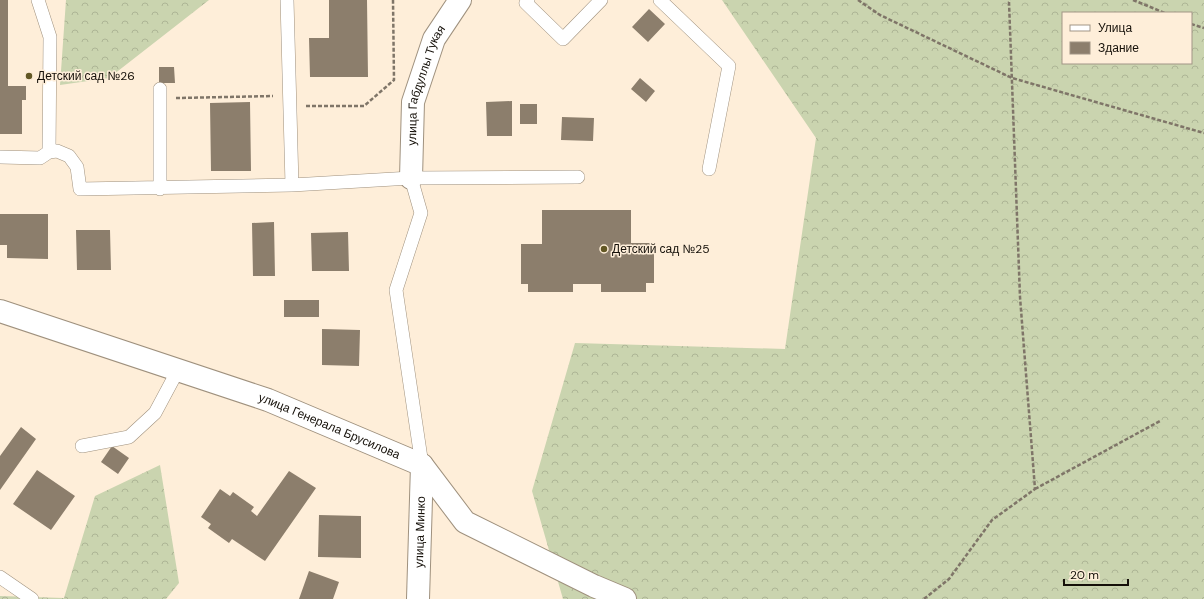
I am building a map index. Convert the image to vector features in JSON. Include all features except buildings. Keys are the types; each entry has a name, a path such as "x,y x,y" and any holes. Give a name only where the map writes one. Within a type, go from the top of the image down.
{"street":[{"name":"улица Габдуллы Тукая","path":"411,178 413,102 434,38 460,0"},
{"name":"улица Генерала Брусилова","path":"0,311 268,400 422,465"},
{"name":"улица Минко","path":"418,599 422,465"},
{"path":"422,465 465,522 594,586 625,599"}],"lane":[{"path":"38,0 50,38 49,152"},
{"path":"287,0 292,185"},
{"path":"528,0 526,3 563,39 601,0"},
{"path":"660,0 729,66 709,169"},
{"path":"160,93 160,189"},
{"path":"0,157 40,158 49,152 56,152 69,156 78,168 80,190 292,185 411,178 578,177"},
{"path":"411,178 420,213 396,290 422,465"},
{"path":"82,446 129,437 156,413 178,370"},
{"path":"0,577 32,599"}],"path":[{"path":"160,93 290,100 364,106 394,80 393,0"},
{"path":"858,0 880,15 1012,78 1204,133"},
{"path":"1010,0 1020,297 1035,489"},
{"path":"1133,0 1163,12"},
{"path":"1192,24 1204,28"},
{"path":"924,599 949,579 992,520 1035,489 1160,421"}],"green space":[{"path":"66,0 209,0 109,78 60,85"},
{"path":"722,0 1204,0 1204,599 563,599 532,491 575,343 785,349 816,138"},
{"path":"160,465 179,583 166,599 0,599 0,596 64,598 95,496"}],"place":[{"name":"Детский сад №26","path":"29,76"},
{"name":"Детский сад №25","path":"604,249"}]}
